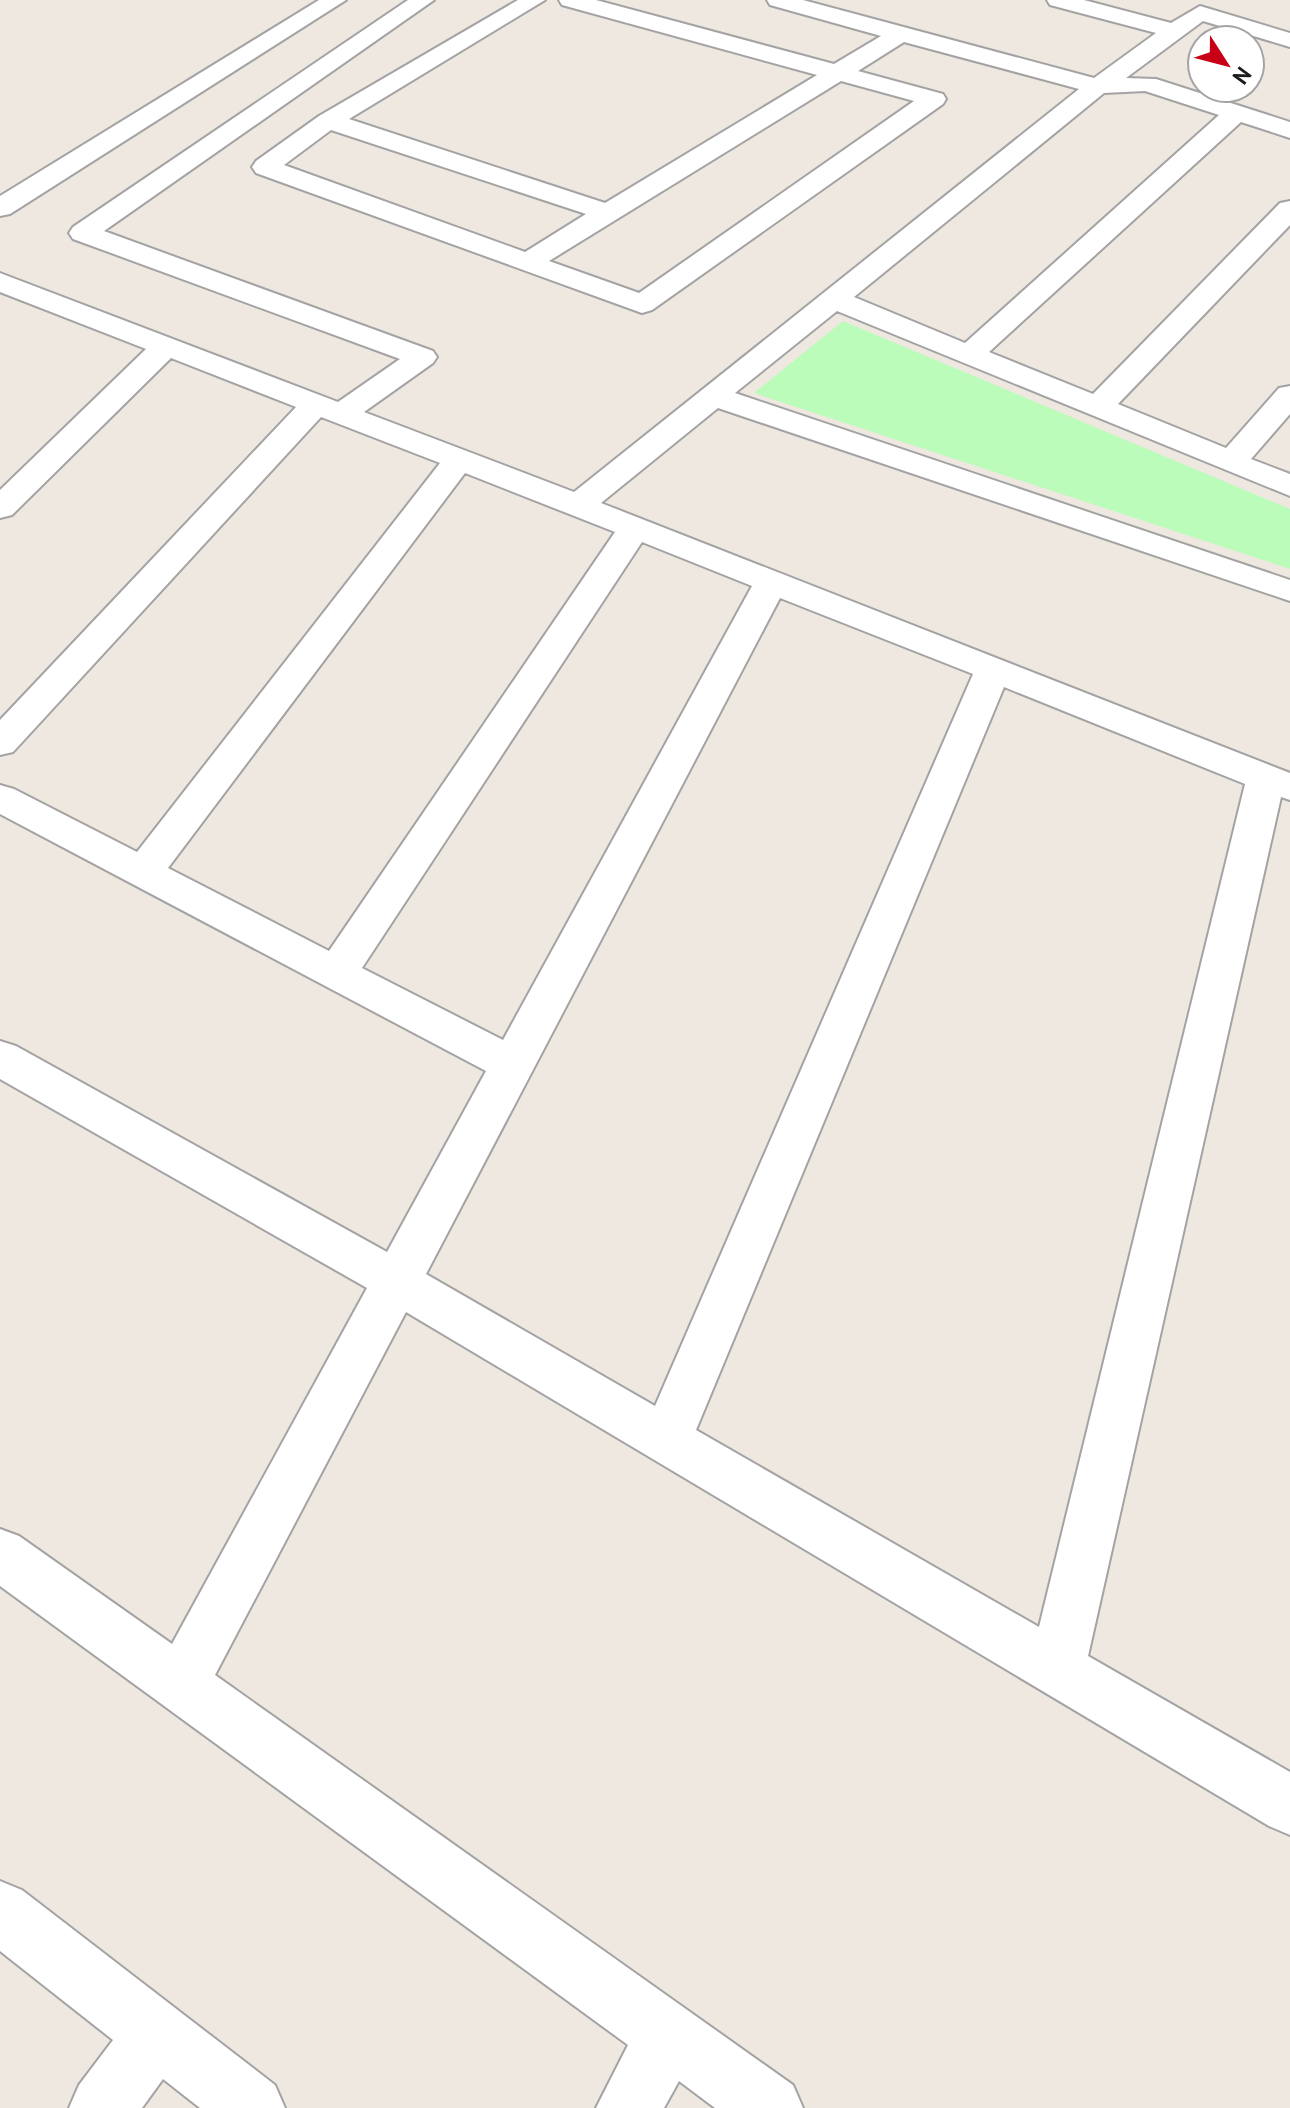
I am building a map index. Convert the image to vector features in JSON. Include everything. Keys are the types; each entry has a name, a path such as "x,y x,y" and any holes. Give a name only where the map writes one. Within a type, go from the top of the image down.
{"street":[{"path":"0,208 335,0"},
{"path":"0,743 328,409 422,357 83,233 423,0"},
{"path":"534,0 328,121 265,167 642,304 934,99 570,0"},
{"path":"778,0 1050,76 1098,86 1147,84 1290,130"},
{"path":"1058,0 1175,31"},
{"path":"578,505 1098,86 1200,13 1290,40"},
{"path":"526,263 901,34"},
{"path":"969,355 1237,113"},
{"path":"328,121 609,213"},
{"path":"1098,407 1290,209"},
{"path":"0,282 635,527 1278,782 1057,1669"},
{"path":"833,299 1290,486"},
{"path":"0,508 166,346"},
{"path":"1231,462 1290,395"},
{"path":"713,396 1290,591"},
{"path":"144,872 459,459"},
{"path":"336,973 635,527"},
{"path":"180,1685 772,581"},
{"path":"666,1440 993,669"},
{"path":"0,798 512,1065"},
{"path":"0,1058 396,1281 1290,1805"},
{"path":"0,1554 770,2108"},
{"path":"3,1919 252,2108"},
{"path":"102,2108 157,2034"},
{"path":"629,2108 669,2035"}],"green space":[{"path":"843,321 1290,509 1290,569 754,393"}]}
